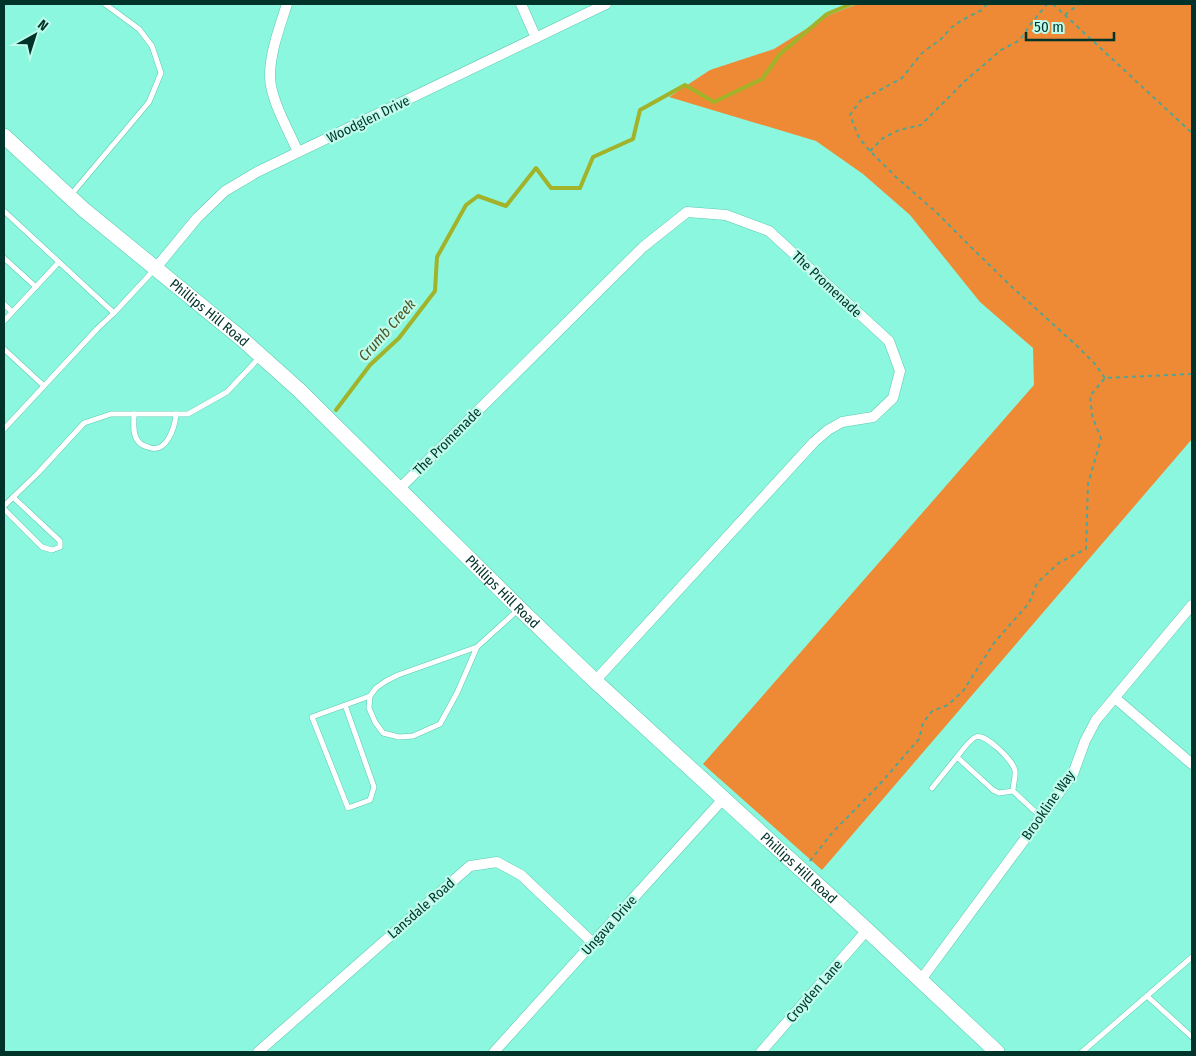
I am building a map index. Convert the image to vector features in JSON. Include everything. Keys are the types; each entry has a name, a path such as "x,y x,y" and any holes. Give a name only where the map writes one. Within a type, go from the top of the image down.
{"street":[{"path":"287,4 273,50 270,76 274,97 298,152"},
{"path":"521,4 536,38"},
{"name":"Woodglen Drive","path":"155,269 197,218 225,191 257,172 606,4"},
{"name":"Phillips Hill Road","path":"4,136 70,196 155,269 235,333 299,390 595,681 724,798 997,1052"},
{"name":"The Promenade","path":"400,489 643,247 687,212 726,215 769,230 888,341 900,371 893,398 873,418 842,422 828,430 814,442 595,681"},
{"name":"Brookline Way","path":"920,981 1072,774 1085,741 1096,720 1192,605"},
{"path":"1115,698 1192,764"},
{"name":"Ungava Drive","path":"494,1052 724,798"},
{"name":"Lansdale Road","path":"258,1052 470,866 497,862 521,875 592,943"},
{"name":"Croyden Lane","path":"761,1052 867,930"}],"lane":[{"path":"70,196 149,102 161,73 152,46 139,29 106,4"},
{"path":"4,211 114,312"},
{"path":"4,258 36,287"},
{"path":"4,321 60,262"},
{"path":"4,429 97,328 155,269"},
{"path":"4,304 12,312"},
{"path":"4,350 44,386"},
{"path":"13,497 60,541 60,547 52,550 42,547 4,508 13,497 84,423 111,414 188,414 227,392 261,356"},
{"path":"134,414 134,430 137,440 152,449 157,448 168,440 172,434 176,414"},
{"path":"345,705 374,787 370,800 348,808 312,717 345,705 370,696 381,684 398,675 477,647 520,609"},
{"path":"370,696 369,708 375,722 383,732 399,737 413,736 430,729 440,724 457,693 477,647"},
{"path":"932,788 973,738 982,736 1008,758 1015,769 1013,790"},
{"path":"957,757 993,790 999,793 1013,790"},
{"path":"1013,790 1041,817"},
{"path":"1082,1052 1192,957"},
{"path":"1148,996 1192,1038"}],"path":[{"path":"987,4 982,10 950,28 941,39 922,53 902,78 860,102 850,115 859,138 870,151 1076,345 1095,364 1105,378"},
{"path":"870,151 883,138 900,130 921,125 965,81 1001,50 1020,40 1047,4"},
{"path":"1053,4 1192,133"},
{"path":"1065,15 1079,4"},
{"path":"803,871 832,833 880,784 919,739 923,723 932,711 948,705 962,692 994,643 1028,603 1038,583 1060,562 1086,549 1088,484 1101,439 1092,415 1090,396 1105,378 1192,374"}],"shaded area":[{"path":"857,4 1192,4 1192,439 822,870 703,764 1034,385 1033,348 980,302 910,215 863,174 816,141 669,97 710,70 774,49 827,16"}],"waterway":[{"name":"Crumb Creek","path":"336,410 370,365 399,338 435,291 437,257 466,205 478,196 506,206 536,168 551,188 580,188 593,157 633,139 640,110 685,85 714,102 762,79 780,54 827,14 851,4"}]}
